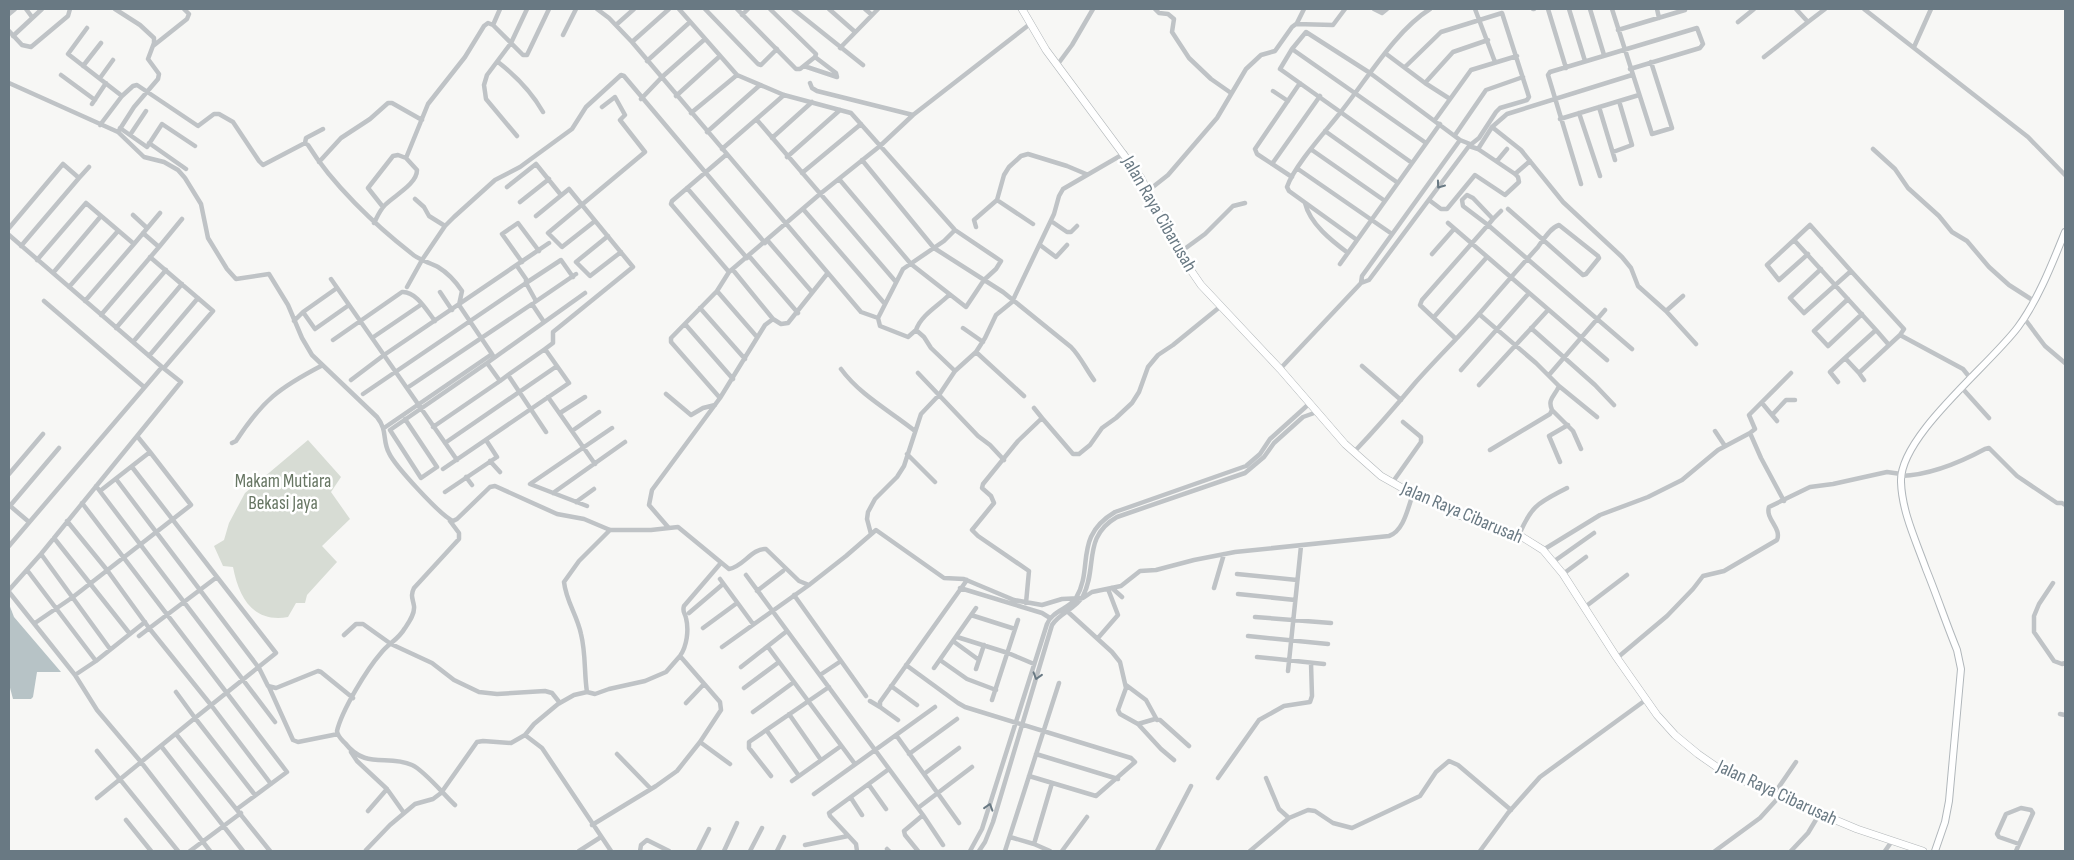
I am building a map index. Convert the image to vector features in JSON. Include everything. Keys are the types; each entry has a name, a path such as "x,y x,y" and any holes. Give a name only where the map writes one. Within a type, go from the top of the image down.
{"main road":[{"name":"Jalan Raya Cibarusah","path":"1022,9 1030,24 1058,64 1125,154 1149,190 1179,253 1201,285 1280,369 1354,452 1376,472 1412,494 1461,516 1519,535 1543,550 1563,574 1617,658 1657,714 1686,745 1722,770 1777,795 1857,829 1921,851"}],"street":[{"path":"9,14 15,9"},
{"path":"26,9 32,17"},
{"path":"13,36 42,9"},
{"path":"9,31 22,45 31,48 68,16 70,9"},
{"path":"115,9 154,38 148,59 159,76 134,106 119,130"},
{"path":"153,46 187,19 188,14 184,9"},
{"path":"493,25 500,9"},
{"path":"517,136 486,99 484,90 485,81 511,43 527,9"},
{"path":"406,158 430,100 465,57 484,26 488,23 493,25 523,54 527,55 549,9"},
{"path":"563,35 576,9"},
{"path":"597,9 632,42 661,79 727,154 859,311 878,318"},
{"path":"616,25 634,9"},
{"path":"632,42 669,9"},
{"path":"679,9 737,74 784,95 851,113 955,230 1000,261 996,270 984,280 966,307 911,264 839,179"},
{"path":"705,9 758,64 761,65 765,62 777,49"},
{"path":"736,9 796,69 799,70 815,57"},
{"path":"742,15 748,9"},
{"path":"770,9 815,53 815,57 836,73 837,77 804,66"},
{"path":"793,9 862,65"},
{"path":"828,9 854,31"},
{"path":"865,9 872,14"},
{"path":"840,48 854,31 878,9"},
{"path":"1058,64 1072,45 1092,9"},
{"path":"1155,9 1159,13 1169,12 1174,18 1172,32 1189,58 1211,80 1231,93"},
{"path":"1149,190 1168,175 1217,118 1246,69 1261,55 1275,50 1297,23 1304,9"},
{"path":"1297,23 1332,25 1345,9"},
{"path":"1374,9 1382,13 1386,9"},
{"path":"1356,240 1287,189 1292,177 1325,131 1385,53 1404,31 1430,9"},
{"path":"1475,9 1495,62"},
{"path":"1548,9 1566,68"},
{"path":"1569,9 1585,61"},
{"path":"1590,9 1604,55"},
{"path":"1614,9 1618,30 1652,134 1672,128 1651,62"},
{"path":"1657,9 1659,18"},
{"path":"1738,22 1754,9"},
{"path":"1796,9 1808,22"},
{"path":"1764,57 1824,9"},
{"path":"1864,9 2028,137 2065,175"},
{"path":"1914,47 1931,9"},
{"path":"1618,30 1685,10"},
{"path":"1280,369 1361,283 1370,280 1469,145 1479,138 1500,108 1527,100 1528,93 1524,77 1503,14 1479,18 1437,34 1405,67"},
{"path":"647,62 690,22"},
{"path":"720,398 670,340 717,291 720,283 731,271 913,116 1030,24"},
{"path":"86,28 68,53 122,96"},
{"path":"1581,184 1554,98 1548,75 1550,72 1697,28 1703,44 1700,48 1630,69"},
{"path":"1412,163 1280,68 1292,49 1308,32 1370,73 1460,140 1497,161 1515,174 1519,182 1505,195 1475,175 1448,209 1442,209 1429,200"},
{"path":"641,99 705,39"},
{"path":"1424,83 1453,52 1488,40"},
{"path":"83,66 101,42"},
{"path":"1292,49 1356,92 1426,143"},
{"path":"1385,53 1424,83 1450,99"},
{"path":"676,96 720,56"},
{"path":"1435,120 1471,70 1517,56"},
{"path":"100,78 113,60"},
{"path":"498,62 514,74 528,89 543,112"},
{"path":"61,74 93,102 106,83"},
{"path":"692,113 737,74"},
{"path":"407,287 422,260 445,226 495,180 520,166 572,129 586,107 621,75 624,76 641,99 704,172 812,292"},
{"path":"1478,150 1492,126 1507,114 1632,75"},
{"path":"1455,136 1486,90 1524,77"},
{"path":"9,83 100,125 130,135 147,147 162,124 195,146"},
{"path":"810,83 812,88 817,91 913,116"},
{"path":"1292,177 1257,154 1256,146 1300,83"},
{"path":"100,125 122,96 136,84 148,90 196,126 200,127 216,114 230,119 263,165 304,143 306,138 323,129"},
{"path":"707,132 760,85"},
{"path":"1273,91 1288,100"},
{"path":"722,149 784,95"},
{"path":"1560,118 1639,95"},
{"path":"1272,164 1320,96"},
{"path":"595,221 562,247 548,233 645,152 620,120 625,115 615,97 602,107"},
{"path":"1613,152 1632,146 1619,101"},
{"path":"772,138 812,102"},
{"path":"318,162 341,138 370,119 388,103 392,103 422,120"},
{"path":"1599,107 1615,160"},
{"path":"787,157 840,110"},
{"path":"130,135 146,111"},
{"path":"1579,113 1600,176"},
{"path":"757,120 896,282"},
{"path":"802,173 861,124"},
{"path":"1340,264 1440,124"},
{"path":"1492,126 1521,150 1570,209 1607,242 1629,265 1638,286 1666,311 1696,344"},
{"path":"119,130 144,157 168,164 185,178 201,204 208,238 226,269 234,278 239,280 265,273 269,274 288,305 307,348 321,366 374,413 384,428 387,448 392,458 459,533 458,539 414,588 411,596 413,612 398,638 377,658 338,726 338,734 357,761 387,789 404,813"},
{"path":"1325,131 1398,182"},
{"path":"1361,283 1362,276 1460,140"},
{"path":"149,143 186,169"},
{"path":"304,143 318,162 374,223 412,255 438,267 457,284 462,291 459,305 493,356"},
{"path":"1497,161 1507,149"},
{"path":"1873,149 1895,168 1908,188 1939,216 1952,232 1964,238 1994,272 2022,294 2032,299"},
{"path":"1312,150 1385,200"},
{"path":"727,154 704,172 671,204 773,319 781,324 786,324 798,313 812,292 828,274"},
{"path":"976,227 974,222 976,218 997,200 1004,175 1020,156 1028,154 1086,174"},
{"path":"871,534 867,519 870,506 901,471 920,414 939,395 955,371 976,352 996,315 1012,302 1051,221 1063,189 1086,174 1125,154"},
{"path":"374,223 383,207 398,192 414,181 417,170 406,158 398,155 394,156 368,188 383,207"},
{"path":"862,160 934,248 1003,292 1012,302 1071,347 1094,380"},
{"path":"1515,174 1530,161"},
{"path":"9,228 63,164 79,178"},
{"path":"507,187 536,164 561,195"},
{"path":"21,246 89,167"},
{"path":"1298,169 1392,234"},
{"path":"520,202 548,179"},
{"path":"434,427 553,343 553,332 633,267 569,188 536,216"},
{"path":"687,188 798,313"},
{"path":"1493,219 1470,196 1467,195 1462,200 1463,206 1488,225 1632,349"},
{"path":"415,199 424,207 429,216 445,226"},
{"path":"997,200 1033,224"},
{"path":"37,260 86,203 134,244"},
{"path":"1179,253 1205,234 1233,206 1244,203"},
{"path":"1305,203 1310,214 1323,231 1348,253"},
{"path":"803,209 885,304"},
{"path":"1354,452 1479,314 1510,277 1527,259 1543,240 1555,226 1559,225 1573,235 1599,258 1583,275 1543,240 1508,209"},
{"path":"1456,339 1434,317 1420,307 1420,303 1501,211"},
{"path":"85,301 160,213"},
{"path":"53,273 101,216"},
{"path":"133,216 147,228"},
{"path":"101,314 182,219"},
{"path":"1051,221 1067,232 1071,232 1077,226"},
{"path":"522,262 502,234 518,223 538,251"},
{"path":"1448,224 1607,360"},
{"path":"1808,254 1780,280 1767,265 1810,225 1904,329 1859,373"},
{"path":"1432,254 1454,229"},
{"path":"70,287 118,230"},
{"path":"949,295 920,320 916,330 908,336 880,326 878,318 901,272 955,230"},
{"path":"142,233 159,247"},
{"path":"9,235 181,382 9,591 75,675 97,710 141,762 210,851"},
{"path":"608,236 576,262 590,276 621,252"},
{"path":"1935,851 1945,822 1949,801 1961,669 1957,650 1912,529 1903,500 1899,474 1918,437 1962,388 1970,376 2012,334 2024,318 2064,237"},
{"path":"1794,240 1889,345"},
{"path":"351,380 384,355 549,243"},
{"path":"1040,245 1056,258 1067,245"},
{"path":"9,546 144,387 213,311 150,257"},
{"path":"1434,317 1487,257"},
{"path":"363,394 561,260 574,275 407,388"},
{"path":"517,266 526,279 526,283 544,322"},
{"path":"1821,269 1790,298 1804,313 1851,271"},
{"path":"116,328 166,270"},
{"path":"332,278 337,288 457,460"},
{"path":"133,342 182,284"},
{"path":"294,321 303,312 337,288"},
{"path":"717,291 757,337"},
{"path":"333,340 402,292 408,292 422,304 434,321"},
{"path":"440,292 452,310"},
{"path":"405,419 437,467 421,478 390,430 420,407 585,293"},
{"path":"1461,370 1528,293"},
{"path":"1666,311 1683,296"},
{"path":"149,356 198,298"},
{"path":"1848,299 1814,331 1823,341 1828,346 1862,314"},
{"path":"44,302 144,387"},
{"path":"303,312 315,330 349,304"},
{"path":"372,338 422,304"},
{"path":"1034,408 1073,454 1079,454 1090,445 1102,428 1116,418 1132,402 1139,392 1146,370 1155,358 1221,306"},
{"path":"700,308 745,359"},
{"path":"1479,385 1548,310"},
{"path":"1549,375 1605,310"},
{"path":"1479,314 1559,386 1597,417"},
{"path":"2024,318 2045,346 2065,363"},
{"path":"668,527 649,505 650,496 663,475 733,379 765,325 773,319"},
{"path":"685,324 733,379"},
{"path":"963,328 983,342"},
{"path":"1531,328 1614,405"},
{"path":"916,330 924,337 931,348 955,371"},
{"path":"1838,382 1830,372 1876,330"},
{"path":"1900,335 1970,376"},
{"path":"443,469 569,382 545,348"},
{"path":"976,352 1024,396"},
{"path":"384,428 487,363 493,356"},
{"path":"1845,358 1864,380"},
{"path":"487,363 500,381"},
{"path":"232,444 262,405 283,387 321,366"},
{"path":"445,444 557,366"},
{"path":"1362,366 1401,400"},
{"path":"841,369 848,379 862,392 915,431"},
{"path":"918,373 978,436 990,445 1004,460"},
{"path":"1543,550 1600,515 1648,498 1682,480 1707,458 1750,433 1755,429 1755,426 1749,415 1791,373"},
{"path":"508,376 546,432"},
{"path":"1559,386 1550,402 1552,410 1575,434 1581,449"},
{"path":"1962,388 1988,418"},
{"path":"666,394 691,415 702,408 715,405"},
{"path":"548,397 595,464"},
{"path":"560,413 585,397"},
{"path":"1772,415 1786,400 1795,400"},
{"path":"970,851 982,829 1050,618 1075,599 1081,582 1087,548 1094,532 1103,520 1115,512 1240,470 1260,454 1270,439 1310,402"},
{"path":"1762,403 1777,421"},
{"path":"1490,450 1528,426 1546,418 1552,410"},
{"path":"572,431 599,412"},
{"path":"1083,598 1089,576 1092,549 1098,536 1111,520 1245,473 1264,457 1274,444 1303,417 1317,412"},
{"path":"1026,603 1029,571 972,530 994,503 991,496 982,488 983,484 1018,442 1042,418"},
{"path":"1290,421 1294,426"},
{"path":"1392,483 1421,442 1421,437 1403,422"},
{"path":"1560,462 1549,436 1568,425"},
{"path":"587,506 530,484 612,428"},
{"path":"1715,431 1726,446"},
{"path":"1750,433 1784,501"},
{"path":"9,474 43,434"},
{"path":"35,623 73,597 191,505 137,436"},
{"path":"444,492 497,456 486,440"},
{"path":"553,493 625,442"},
{"path":"29,522 9,506 59,448"},
{"path":"1617,658 1667,616 1694,589 1703,576 1724,571 1777,540 1778,534 1768,510 1769,507 1810,486 1833,484 1888,472 1920,474 1960,462 1987,448 1991,449 2017,476 2057,503 2065,505"},
{"path":"100,490 150,452"},
{"path":"907,454 936,482"},
{"path":"490,461 500,472"},
{"path":"97,798 276,653 132,467"},
{"path":"466,477 472,485"},
{"path":"116,479 259,668 293,740 298,742 338,734"},
{"path":"96,486 274,722"},
{"path":"449,520 457,519 490,487 495,486 557,514 584,519 610,530 680,528 720,564 729,569 734,568 763,548 769,551 799,581 809,585"},
{"path":"1519,535 1524,522 1533,508 1568,488"},
{"path":"576,502 594,490"},
{"path":"979,851 993,822 1052,625 1056,619 1092,592 1121,586 1140,571 1156,570 1224,554 1394,534 1400,528 1412,494"},
{"path":"82,503 287,772 255,795 224,826 190,851"},
{"path":"67,521 107,570 149,628 271,784"},
{"path":"587,692 585,679 587,667 582,637 578,621 566,595 564,582 579,561 610,530"},
{"path":"722,647 809,585 876,530 944,578 968,580 1014,600 1026,603 1042,605 1062,599 1083,598"},
{"path":"1553,562 1594,532"},
{"path":"54,538 130,634"},
{"path":"1288,670 1301,546"},
{"path":"41,554 110,649"},
{"path":"1214,588 1224,554"},
{"path":"1563,574 1586,558"},
{"path":"366,850 390,825 418,802 433,799 441,793 477,742 511,744 525,735 534,724 560,703 574,696 587,692 595,694 609,688 645,681 666,672 685,649 687,622 683,611 684,606 720,564"},
{"path":"27,570 96,661"},
{"path":"758,590 783,571"},
{"path":"1237,574 1297,580"},
{"path":"1585,607 1627,575"},
{"path":"746,576 918,808 943,845"},
{"path":"139,636 217,577"},
{"path":"720,579 753,624"},
{"path":"880,707 880,702 960,588 968,580"},
{"path":"2053,582 2034,616 2034,632 2054,661 2062,664 2065,663"},
{"path":"689,613 723,584"},
{"path":"960,588 1042,613 1050,618"},
{"path":"1110,589 1122,597"},
{"path":"1098,638 1118,615 1110,589"},
{"path":"1238,594 1295,600"},
{"path":"794,595 866,696"},
{"path":"702,628 738,603"},
{"path":"934,668 976,608"},
{"path":"1067,611 1116,656 1126,685 1146,700 1157,720"},
{"path":"971,615 1015,629"},
{"path":"1255,617 1331,624"},
{"path":"992,700 1018,620"},
{"path":"75,675 96,661 145,622"},
{"path":"344,635 360,623 371,628 391,644 432,663 454,680 479,692 497,694 545,690 552,693 560,703"},
{"path":"742,667 787,631"},
{"path":"1248,636 1328,644"},
{"path":"955,639 1008,653 1034,664"},
{"path":"955,639 980,660"},
{"path":"976,669 984,646"},
{"path":"768,647 855,764"},
{"path":"592,825 677,771 700,742 722,706 680,656"},
{"path":"1257,657 1324,664"},
{"path":"940,660 967,679 996,690"},
{"path":"820,675 841,661"},
{"path":"744,688 779,662"},
{"path":"1218,778 1259,720 1284,706 1310,702 1312,696 1311,663"},
{"path":"906,665 958,704 1134,760 1134,764 1096,796 1029,776"},
{"path":"268,686 276,688 318,671 322,672 353,698"},
{"path":"754,712 794,682"},
{"path":"1005,851 1059,683"},
{"path":"686,703 704,684"},
{"path":"1126,685 1118,710 1138,724 1174,760"},
{"path":"892,686 917,706"},
{"path":"771,776 748,744 828,687"},
{"path":"176,692 255,795"},
{"path":"1480,851 1511,810 1540,777 1647,698"},
{"path":"870,701 898,720"},
{"path":"814,794 935,707"},
{"path":"789,714 822,760"},
{"path":"909,754 957,719"},
{"path":"1138,724 1160,720 1190,746"},
{"path":"766,731 799,776"},
{"path":"176,734 270,851"},
{"path":"525,735 542,748 610,851"},
{"path":"896,735 959,823"},
{"path":"700,742 730,764"},
{"path":"161,746 243,851"},
{"path":"792,781 841,746"},
{"path":"924,774 959,748"},
{"path":"97,751 178,851"},
{"path":"350,751 362,758 376,761 396,761 412,765 455,805"},
{"path":"617,754 651,789"},
{"path":"1036,754 1118,779"},
{"path":"1250,851 1289,818 1308,810 1315,810 1333,823 1352,828 1420,796 1436,772 1449,761 1458,765 1511,810"},
{"path":"1715,851 1760,818 1777,795 1796,762"},
{"path":"918,808 972,768"},
{"path":"857,851 856,844 830,816 831,810 851,798 889,769"},
{"path":"1266,778 1279,808 1289,818"},
{"path":"1034,844 1052,783"},
{"path":"869,785 886,809"},
{"path":"1157,851 1191,786"},
{"path":"368,811 387,789"},
{"path":"851,798 862,815"},
{"path":"2016,851 2033,813 2031,810 2024,808 2006,814 1997,834 1999,837 2019,844"},
{"path":"1791,851 1808,833 1820,813"},
{"path":"918,851 903,833 904,830 923,815"},
{"path":"1062,851 1087,817"},
{"path":"126,820 151,851"},
{"path":"724,851 737,823"},
{"path":"750,851 762,828"},
{"path":"698,851 709,829"},
{"path":"805,845 848,836"},
{"path":"579,851 600,837"},
{"path":"777,851 784,837"},
{"path":"1010,837 1050,851"},
{"path":"640,851 640,844 647,840 669,851"},
{"path":"1885,851 1892,841"}],"green space":[{"name":"Makam Mutiara Bekasi Jaya","path":"308,440 341,477 331,492 350,519 322,546 337,562 307,595 305,603 296,603 288,617 276,618 265,616 250,606 244,598 239,589 233,567 223,566 214,546 224,540 229,523 245,493"}],"shaded area":[{"path":"9,604 14,617 61,672 37,672 33,697 31,699 13,699 9,684"}]}
